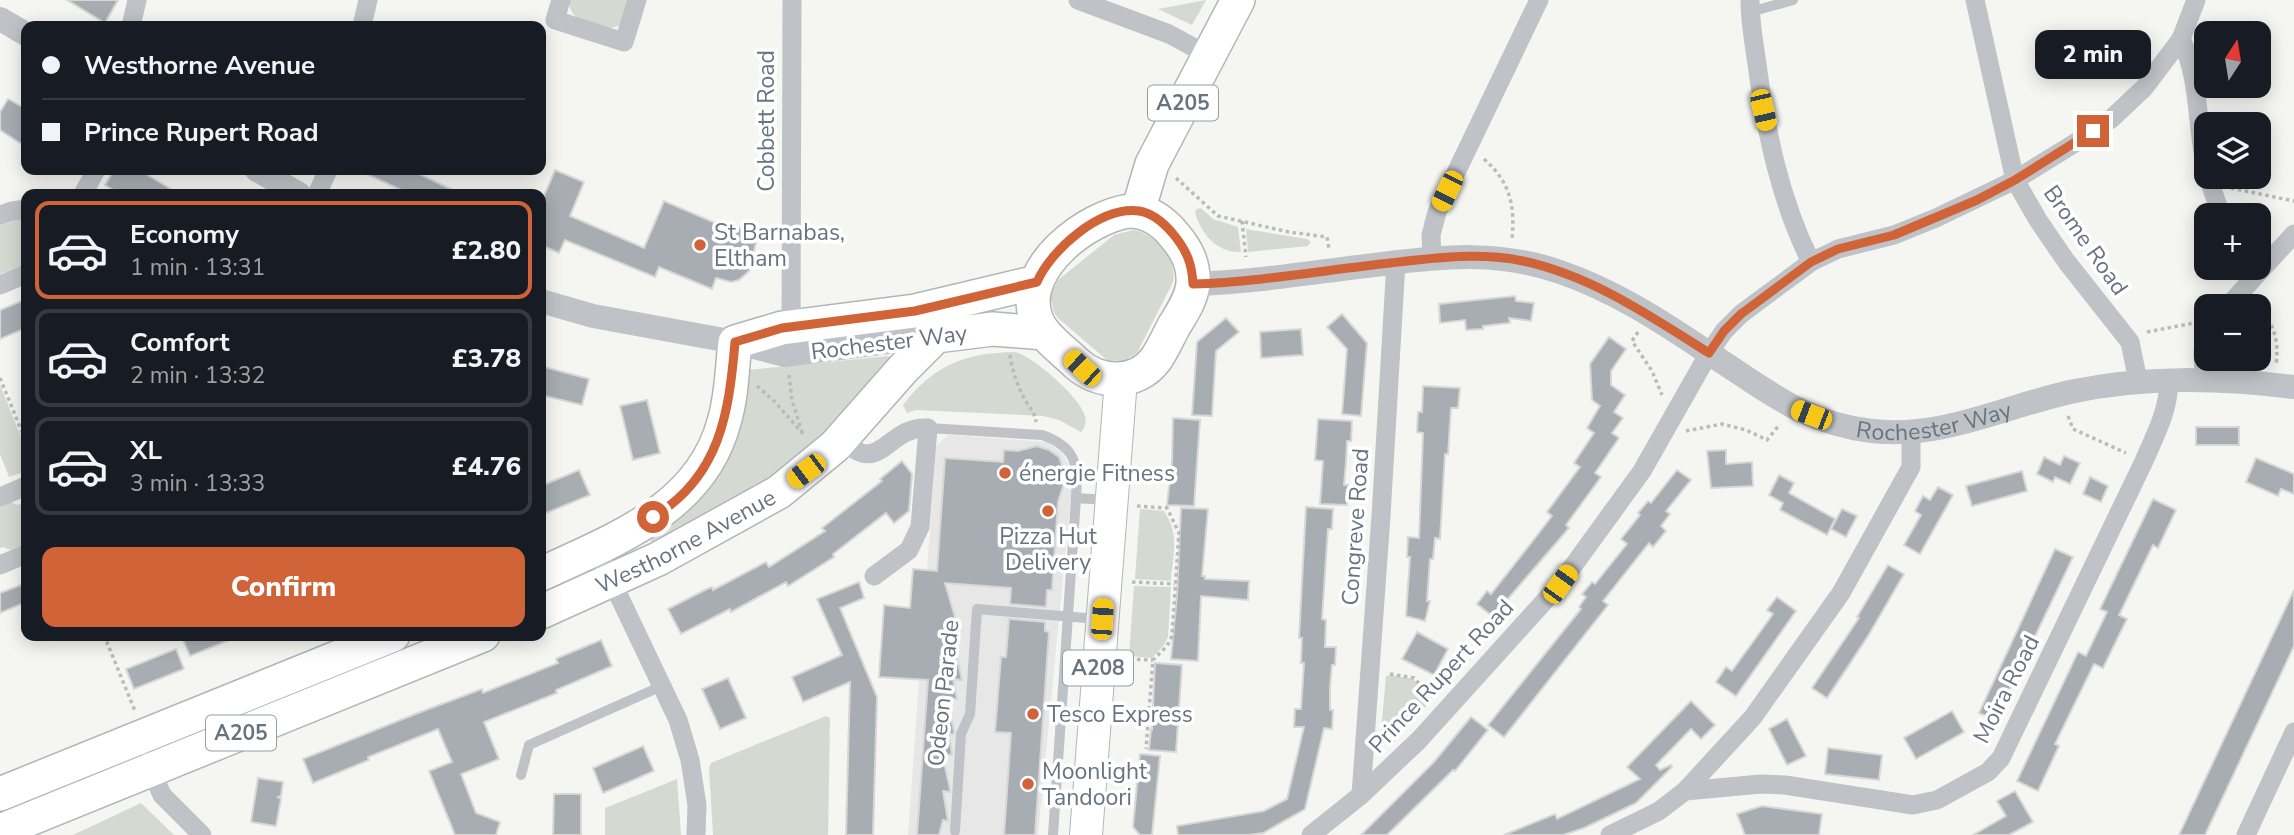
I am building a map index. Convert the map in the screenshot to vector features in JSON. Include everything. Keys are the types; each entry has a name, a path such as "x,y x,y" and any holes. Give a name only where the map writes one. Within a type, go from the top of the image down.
{"highway":[{"name":"A205","path":"1138,211 1152,164 1238,0"},
{"path":"1138,211 1166,225 1184,247 1190,258 1193,284 1181,314 1155,360 1143,371 1121,379 1095,376 1082,368 1044,333 1034,314 1033,299 1037,282 1044,266 1074,236 1108,216 1138,211"},
{"name":"Rochester Way","path":"735,342 789,341 1037,282"},
{"name":"Rochester Way","path":"936,336 993,328 1044,333"},
{"name":"Westhorne Avenue","path":"546,610 612,581 710,532 779,492 842,439 903,369 936,336"},
{"name":"Westhorne Avenue","path":"546,572 667,509 690,485 709,459 724,424 731,390 735,342"},
{"name":"A205","path":"0,794 136,725 376,641"},
{"name":"A205","path":"0,831 468,641"}],"main road":[{"name":"A208","path":"1086,835 1102,619 1122,503 1121,379"}],"street":[{"path":"132,21 137,0"},
{"path":"363,21 368,0"},
{"path":"561,0 555,20 624,42 637,0"},
{"name":"Cobbett Road","path":"789,341 792,0"},
{"path":"1078,0 1169,34 1208,55"},
{"path":"1432,258 1431,235 1437,212 1539,0"},
{"name":"Brome Road","path":"1975,0 2015,180 2066,261 2130,342 2138,381"},
{"name":"Prince Rupert Road","path":"1311,835 1361,795 1419,740 1560,584 1642,471 1709,353 1724,331 1741,314 1811,262 1838,249 1894,235 1937,218 2015,180 2110,119 2144,88 2181,38 2196,0"},
{"path":"1750,6 1763,110 1775,164 1787,204 1811,262"},
{"path":"0,19 21,31"},
{"path":"2181,38 2189,55 2196,112"},
{"path":"266,175 290,189"},
{"path":"0,215 21,210"},
{"path":"2271,253 2294,234"},
{"name":"Rochester Way","path":"1193,284 1230,283 1432,258 1482,256 1510,259 1558,271 1590,283 1648,315 1792,408 1829,422 1861,429 1911,432 1976,420 2059,395 2138,381 2204,379 2284,385"},
{"name":"Congreve Road","path":"1361,795 1396,262"},
{"path":"0,285 21,276"},
{"name":"Rochester Way","path":"546,302 616,321 735,342"},
{"name":"Rochester Way","path":"789,341 936,336"},
{"path":"2204,371 2204,379"},
{"name":"Moira Road","path":"1685,791 1761,784 1785,785 1913,805 1937,800 1988,772 2001,758 2144,461 2165,413 2169,399 2169,379"},
{"path":"842,439 856,453 866,456 875,453 908,429 928,428 920,527 909,550 874,576"},
{"path":"1610,835 1658,811 1685,791 1753,717 1841,593 1911,467 1911,432"},
{"path":"0,496 21,488"},
{"path":"596,548 678,720 690,760 696,805 696,835"},
{"path":"0,565 21,556"},
{"path":"136,725 162,795 202,835"},
{"path":"2246,835 2293,735"}],"lane":[{"path":"1750,6 1793,0"},
{"path":"928,428 1035,434 1056,440 1068,449 1075,460 1078,472 1054,835"},
{"path":"1076,498 1122,503"},
{"name":"Odeon Parade","path":"955,831 961,734 970,714 977,610 1102,619"},
{"path":"521,775 529,745 663,686"}],"path":[{"path":"1467,150 1485,159 1495,169 1509,192 1514,210 1510,259"},
{"path":"1176,178 1218,216 1289,232 1326,237 1332,270"},
{"path":"2238,189 2294,201"},
{"path":"1242,221 1247,260"},
{"path":"1648,315 1632,341 1686,431 1722,424 1767,440 1792,408"},
{"path":"2271,323 2276,334 2277,355 2284,385"},
{"path":"2144,332 2194,330"},
{"path":"752,383 769,395 803,434 792,400 789,341"},
{"path":"1009,348 1015,377 1036,417 1036,427"},
{"path":"0,378 21,430"},
{"path":"2059,395 2073,429 2144,461"},
{"path":"1122,503 1167,508 1179,533 1172,636 1167,646 1153,660 1146,749"},
{"path":"1128,582 1175,584"},
{"path":"106,641 136,725"},
{"path":"1122,659 1153,660"},
{"path":"1370,672 1414,678 1445,711"}],"shaded area":[{"path":"569,0 632,0 621,25 605,28 580,21 570,8"},
{"path":"1206,0 1192,25 1158,9"},
{"path":"1201,208 1213,219 1238,227 1241,252 1225,249 1211,241 1201,228 1195,212"},
{"path":"21,219 21,266 0,274 0,225"},
{"path":"1246,229 1307,239 1311,242 1308,246 1248,252"},
{"path":"1133,230 1149,236 1163,248 1172,265 1173,282 1137,353 1124,361 1107,360 1059,319 1054,313 1050,296 1058,280 1114,235"},
{"path":"1015,352 1044,369 1075,399 1086,418 1081,432 1059,420 1043,416 916,410 907,413 903,405 915,391 926,380 951,364 980,355"},
{"path":"891,357 858,401 788,470 654,549 649,535 748,370"},
{"path":"0,385 21,438 21,473 9,477 0,454"},
{"path":"948,435 1046,442 1061,451 1069,466 1072,485 1038,835 908,835 936,447"},
{"path":"10,502 21,504 21,546 11,550 0,548 0,506"},
{"path":"1140,509 1164,511 1169,520 1174,536 1171,581 1135,579"},
{"path":"1134,586 1171,587 1168,637 1152,658 1129,656"},
{"path":"1386,676 1413,679 1432,699 1394,743 1389,745 1384,742 1381,731"},
{"path":"826,716 830,718 828,835 713,835 709,768 711,763"},
{"path":"677,779 681,835 605,835 605,808"},
{"path":"141,803 174,835 73,835"}],"building":[{"path":"67,0 118,0 106,21"},
{"path":"8,99 21,106 21,144 0,130 0,112"},
{"name":"St Barnabas, Eltham","path":"555,170 584,182 570,216 644,248 664,201 729,229 731,223 758,235 749,271 739,280 731,282 716,278 712,289 659,267 655,277 565,240 559,253 546,247 546,191"},
{"path":"111,175 147,175 171,189 112,189 105,185"},
{"path":"369,175 421,175 451,189 399,189"},
{"path":"1515,296 1516,301 1534,303 1531,321 1509,318 1510,323 1466,330 1465,320 1440,323 1439,304"},
{"path":"21,301 21,330 0,339 0,310"},
{"path":"1342,314 1367,343 1361,416 1342,414 1347,349 1327,327"},
{"path":"1226,318 1239,332 1216,351 1212,416 1192,415 1197,342"},
{"path":"1301,329 1303,355 1261,358 1260,332"},
{"path":"1609,337 1626,349 1611,371 1611,385 1625,395 1614,412 1623,418 1612,433 1619,438 1595,473 1601,477 1566,525 1569,528 1506,601 1509,604 1496,619 1477,604 1487,591 1491,594 1552,516 1547,512 1580,467 1574,463 1594,433 1587,428 1600,406 1592,400 1590,364"},
{"path":"546,367 589,379 582,405 546,396"},
{"path":"1423,386 1460,388 1458,408 1451,408 1448,454 1445,454 1440,539 1435,538 1433,559 1430,559 1427,601 1430,601 1425,621 1406,616 1410,557 1407,557 1408,537 1419,538 1423,433 1417,432 1418,412 1422,412"},
{"path":"647,400 660,453 633,460 620,406"},
{"path":"1173,418 1200,420 1194,506 1167,505"},
{"path":"1318,419 1352,421 1351,441 1347,441 1344,485 1348,485 1347,505 1320,504 1323,461 1315,460"},
{"path":"2196,427 2239,427 2239,445 2196,445"},
{"path":"1037,446 1059,457 1066,477 1058,502 1052,590 1047,590 1046,607 1010,604 1011,588 945,583 955,617 953,640 962,680 953,679 957,699 947,699 954,731 954,734 949,734 952,755 942,754 950,789 950,792 943,791 948,821 943,820 939,835 917,835 928,680 879,677 884,605 910,608 913,569 937,571 945,458 1003,462 1004,450 1018,451"},
{"path":"1726,450 1726,464 1752,462 1753,486 1711,488 1707,451"},
{"path":"2064,456 2080,463 2070,484 2055,477 2053,482 2037,474 2044,457 2060,465"},
{"path":"2256,458 2294,474 2294,494 2281,489 2278,496 2246,482"},
{"path":"902,461 912,474 909,511 894,523 886,513 833,554 834,557 788,586 786,582 731,612 730,609 681,634 668,609 707,589 712,587 713,590 766,562 769,567 825,531 822,528 882,481 880,479"},
{"path":"579,470 590,495 546,513 546,484"},
{"path":"1677,470 1691,480 1666,511 1670,514 1661,526 1666,531 1653,547 1649,543 1603,601 1608,605 1504,737 1488,725 1581,609 1579,607 1586,597 1582,594 1592,582 1595,584 1627,544 1621,539 1640,515 1638,513 1648,501 1651,503"},
{"path":"2022,471 2027,491 1972,506 1966,486"},
{"path":"1779,475 1794,483 1789,493 1835,519 1827,535 1780,510 1783,503 1769,495"},
{"path":"2090,477 2108,486 2101,502 2083,494"},
{"path":"1938,487 1953,495 1920,554 1904,545 1921,515 1915,511 1923,496 1930,500"},
{"path":"2153,499 2176,510 2158,548 2153,545 2119,615 2127,619 2103,668 2094,664 2055,744 2059,746 2038,791 2017,781 2078,652 2086,656 2107,612 2100,609"},
{"path":"1306,507 1333,509 1332,529 1328,529 1322,619 1326,620 1325,647 1336,647 1330,687 1332,729 1324,728 1305,809 1263,833 1178,835 1177,826 1264,811 1287,799 1304,727 1294,727 1295,709 1301,709 1304,663 1301,663 1302,638 1299,638"},
{"path":"1181,508 1208,509 1202,576 1205,576 1205,579 1249,581 1248,600 1201,596 1198,661 1171,659"},
{"path":"1842,509 1857,516 1846,537 1831,529"},
{"path":"2055,549 2073,557 1995,720 1979,713"},
{"path":"1888,565 1904,574 1868,636 1827,698 1812,688 1859,618 1857,617"},
{"path":"859,582 864,598 840,608 877,697 873,835 846,835 850,682 803,702 792,677 842,655 817,599"},
{"path":"21,585 21,604 0,613 0,593"},
{"path":"2294,590 2294,646 2205,835 2179,835"},
{"path":"1777,597 1796,611 1736,696 1716,682 1726,667 1732,671 1773,614 1767,610"},
{"path":"1009,619 1045,622 1045,631 1049,632 1035,835 1004,835 1011,733 995,732 1001,657 1006,657"},
{"path":"1417,632 1448,649 1434,675 1402,659"},
{"path":"601,640 612,666 556,690 557,693 484,722 499,759 461,774 476,813 500,822 496,835 455,835 429,771 452,762 438,729 313,783 303,759 482,689 483,693 558,663 556,659"},
{"path":"184,641 227,641 190,656"},
{"path":"176,649 184,669 134,689 126,669"},
{"path":"1155,663 1182,665 1176,752 1149,750"},
{"path":"728,678 746,718 720,729 702,689"},
{"path":"1691,701 1715,725 1701,739 1691,729 1656,765 1660,770 1671,765 1672,767 1636,803 1563,835 1504,835 1555,814 1557,819 1640,779 1627,767"},
{"path":"1952,711 1964,732 1916,759 1904,738"},
{"path":"1471,717 1488,730 1455,771 1387,835 1361,835 1434,762"},
{"path":"1787,719 1806,756 1787,765 1769,729"},
{"path":"643,746 654,771 603,793 593,768"},
{"path":"1828,748 1882,755 1879,780 1825,774"},
{"path":"1140,754 1160,756 1152,835 1140,835 1133,827"},
{"path":"258,778 283,782 281,796 278,797 281,799 276,826 251,822"},
{"path":"2015,791 2033,822 2009,835 1973,835 2006,816 1997,801"},
{"path":"554,794 581,794 581,835 553,835"},
{"path":"1762,806 1822,814 1819,835 1745,835 1737,814"}],"place":[{"name":"St Barnabas, Eltham","path":"700,245"},
{"name":"énergie Fitness","path":"1005,473"},
{"name":"Pizza Hut Delivery","path":"1048,511"},
{"name":"Tesco Express","path":"1033,714"},
{"name":"Moonlight Tandoori","path":"1028,784"}],"route":[{"path":"653,517 667,509 690,485 709,459 724,424 731,390 735,342 782,328 915,311 1037,282 1044,266 1074,236 1108,216 1121,212 1144,212 1166,225 1190,258 1193,284 1230,283 1432,258 1482,256 1521,261 1590,283 1630,303 1709,353 1724,331 1741,314 1811,262 1838,249 1894,235 1977,200 2015,180 2093,131"}]}
